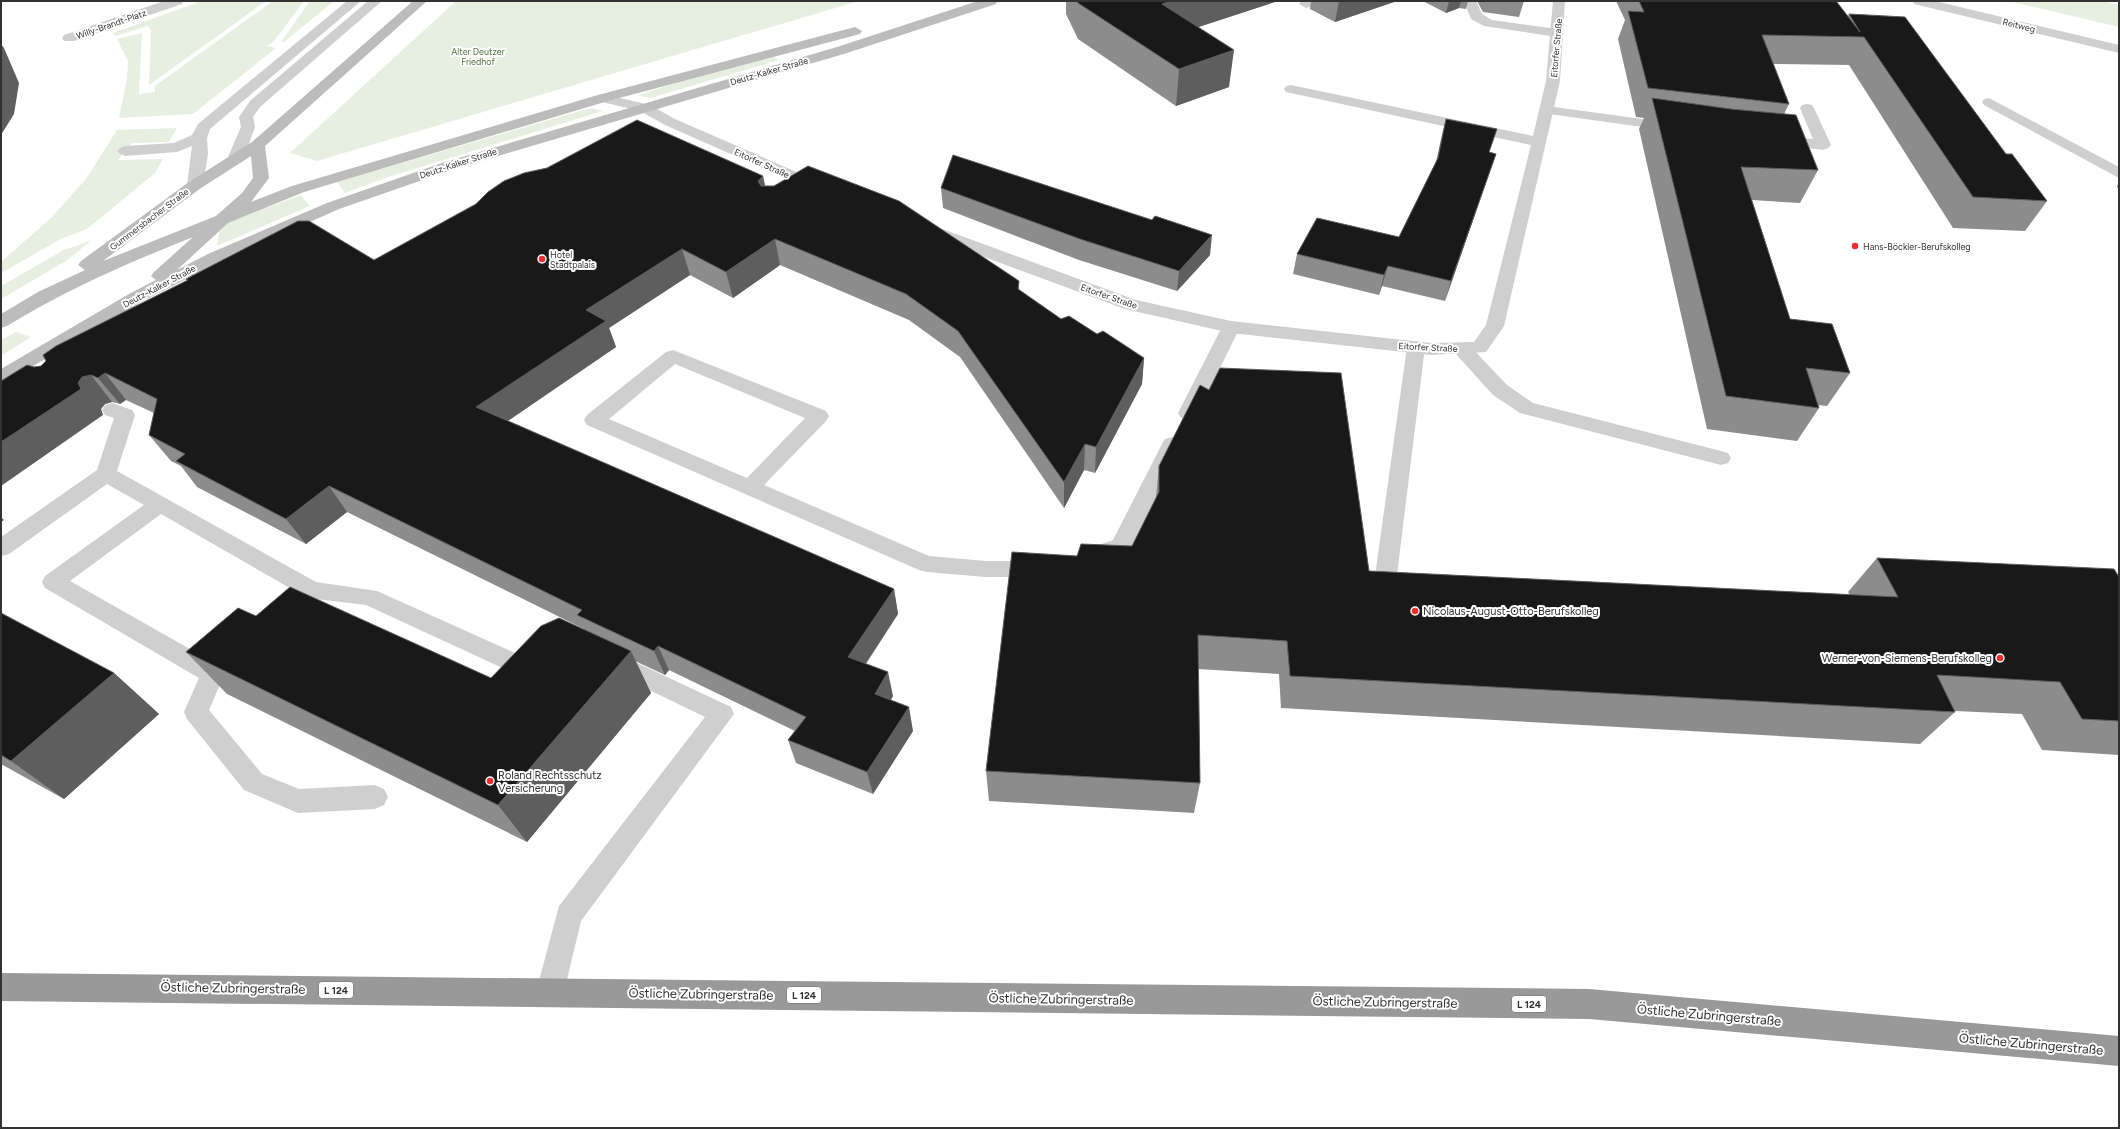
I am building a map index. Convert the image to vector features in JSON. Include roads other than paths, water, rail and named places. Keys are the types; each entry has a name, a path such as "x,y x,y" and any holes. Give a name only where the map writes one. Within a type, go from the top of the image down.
{"highway":[{"name":"Östliche Zubringerstraße","path":"1,986 1589,1004 2119,1051"}],"main road":[{"name":"Gummersbacher Straße","path":"44,296 195,185 236,157 257,145 421,1"},
{"name":"Deutz-Kalker Straße","path":"9,373 135,298 214,258 334,206 448,166 842,50 991,1"},
{"name":"Deutz-Kalker Straße","path":"1,322 44,296 106,266 224,218 298,190 603,98 854,31 943,16"},
{"path":"135,298 204,238 248,196 261,178 257,145"}],"street":[{"name":"Willy-Brandt-Platz","path":"69,38 177,1"},
{"path":"195,185 200,154 199,138 203,127 355,1"},
{"path":"236,157 248,127 246,117 255,104 376,1"},
{"path":"1470,1 1476,16 1489,23 1557,33"},
{"name":"Eitorfer Straße","path":"914,224 1131,305 1231,327 1416,347 1478,348 1496,326 1547,110 1553,81 1559,1"},
{"name":"Reitweg","path":"1919,1 2119,50"},
{"path":"1291,89 1539,142"},
{"name":"Eitorfer Straße","path":"603,98 645,108 670,122 804,188 832,193"},
{"path":"1989,102 2119,173"},
{"path":"1762,139 1823,145 1807,108"},
{"path":"1547,110 1689,129"},
{"path":"125,151 177,147 199,138"},
{"path":"1078,562 1120,546 1231,327"},
{"path":"1385,583 1416,347"},
{"path":"1462,348 1500,390 1527,408 1721,458"},
{"path":"750,488 819,416 673,356 594,420 750,488 926,564 986,569 1056,569"},
{"path":"9,373 36,376"},
{"path":"1,548 106,474 125,415 112,410"},
{"path":"106,474 312,590 369,597 532,671 553,661"},
{"path":"160,504 53,582 213,674"},
{"path":"283,614 312,590"},
{"path":"242,649 213,674 196,712 253,782 298,801 375,797"},
{"path":"550,992 569,915 722,714 596,654"}],"place":[{"name":"Hans-Böckler-Berufskolleg","path":"1855,246"},
{"name":"Hotel Stadtpalais","path":"542,259"},
{"name":"Nicolaus-August-Otto-Berufskolleg","path":"1415,611"},
{"name":"Werner-von-Siemens-Berufskolleg","path":"2000,658"},
{"name":"Roland Rechtsschutz Versicherung","path":"490,781"}],"park label":[{"name":"Alter Deutzer Friedhof","path":"478,56"}]}
